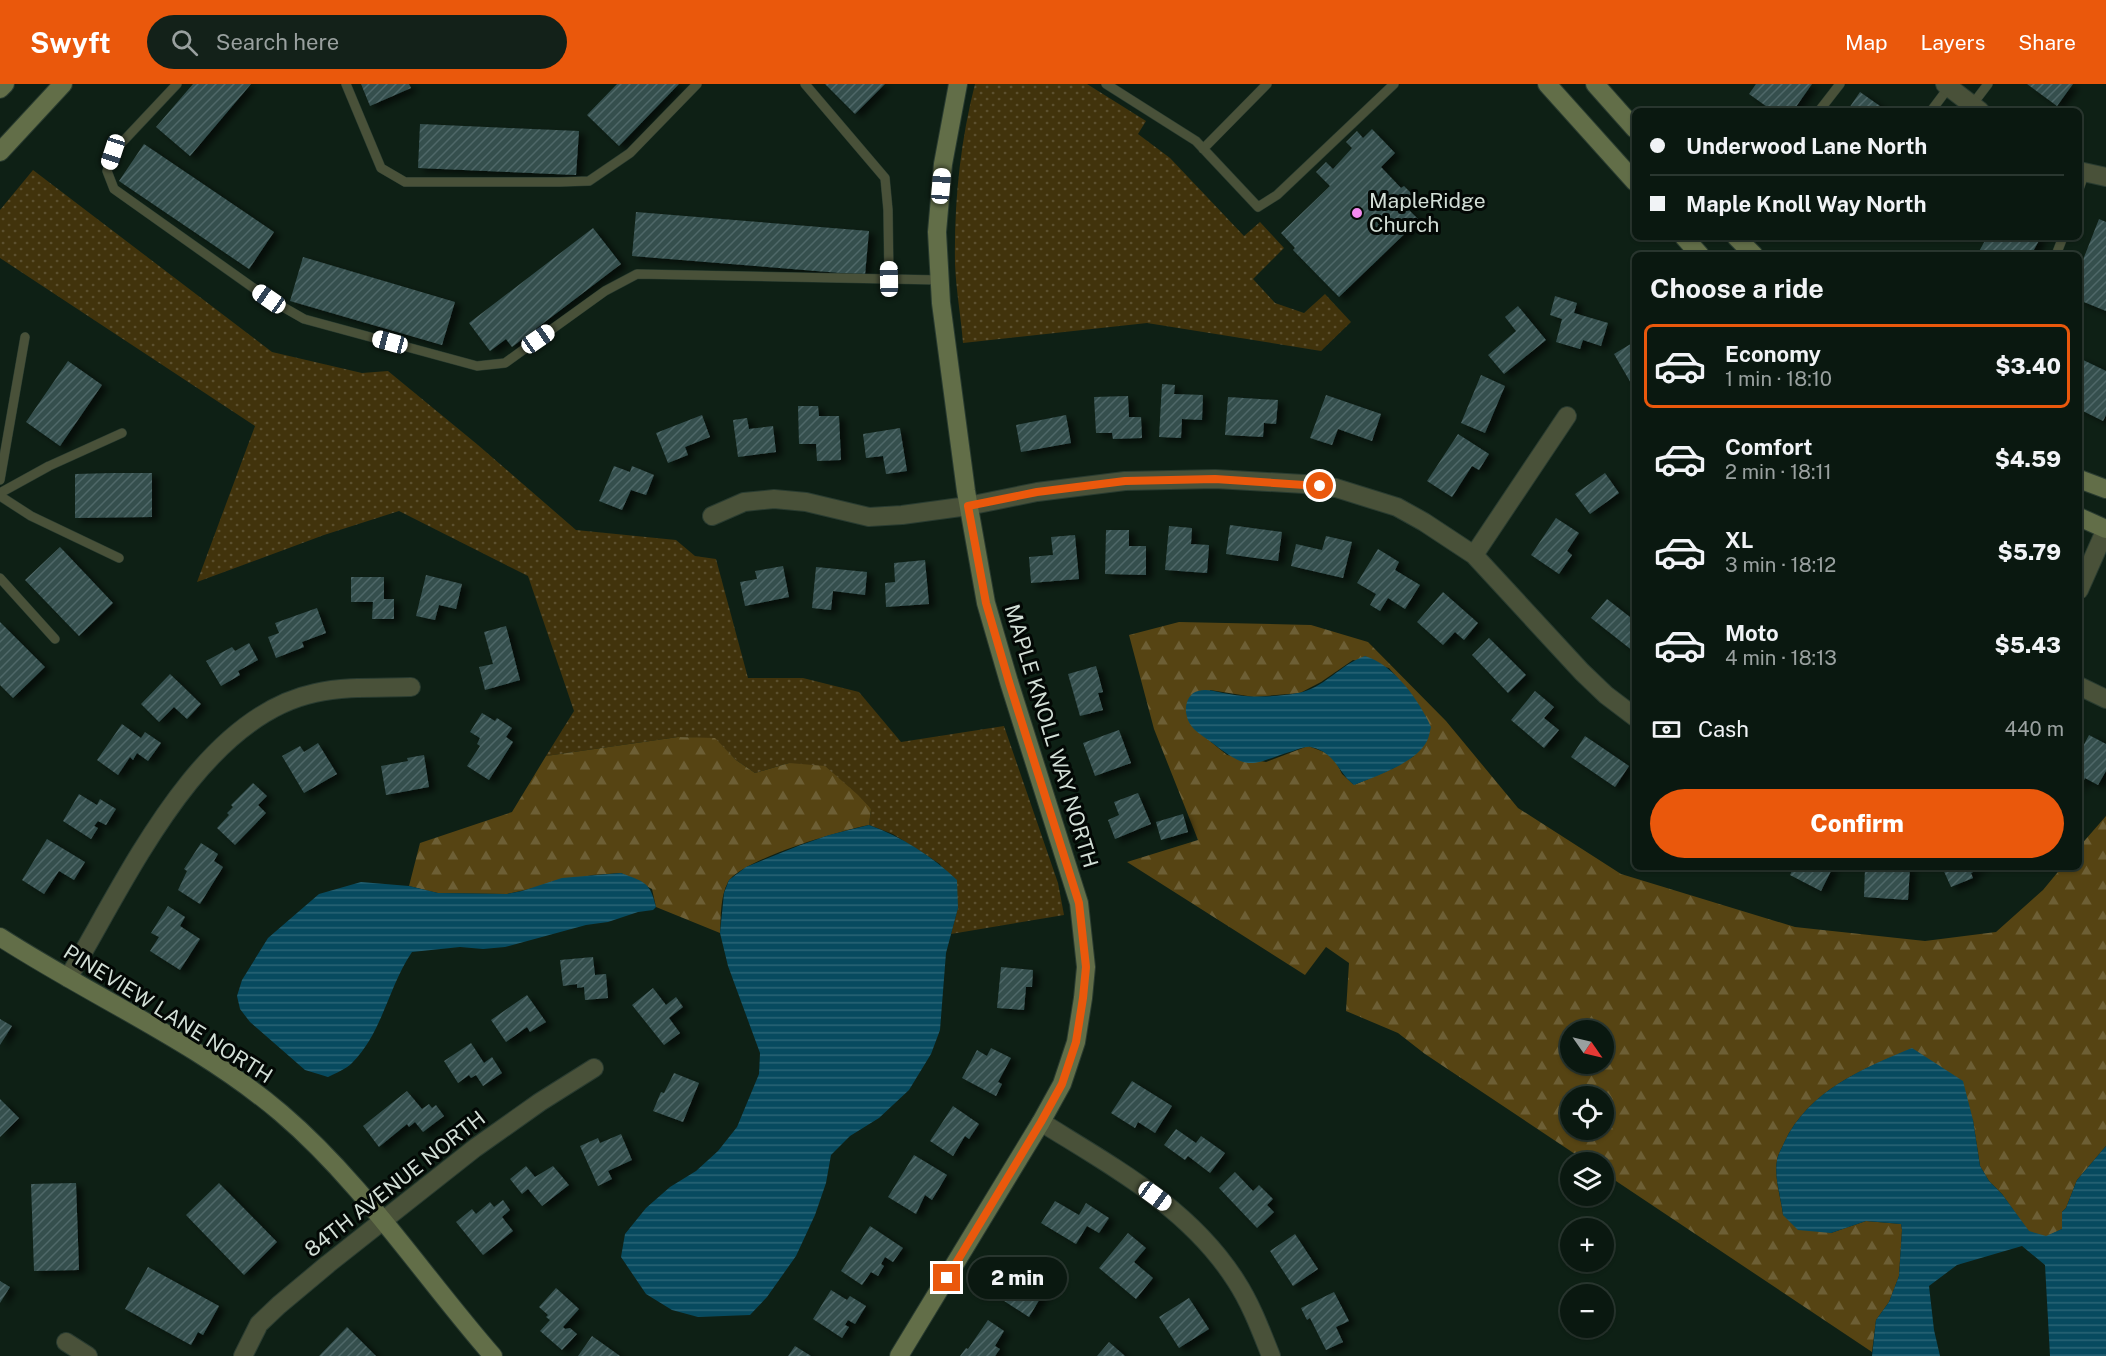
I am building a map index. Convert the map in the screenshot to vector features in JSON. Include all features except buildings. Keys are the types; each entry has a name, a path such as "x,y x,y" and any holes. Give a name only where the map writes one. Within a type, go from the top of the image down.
{"street":[{"path":"0,89 5,84"},
{"path":"0,152 63,84"},
{"name":"MAPLE KNOLL WAY NORTH","path":"899,1356 1062,1084 1076,1042 1086,967 1079,903 1012,694 986,603 968,506 944,326 937,232 943,164 958,84"},
{"path":"1547,84 1632,179"},
{"path":"1595,84 1632,126"},
{"path":"1947,86 1976,108"},
{"path":"2082,177 2106,177"},
{"path":"1687,240 1697,252"},
{"path":"1739,240 1751,252"},
{"path":"1474,555 1567,416"},
{"path":"712,516 744,502 774,499 806,501 869,517 903,515 968,506 1037,492 1125,481 1215,479 1336,488 1397,507 1474,555 1582,672 1606,695 1632,715"},
{"path":"2082,479 2106,489"},
{"path":"2082,518 2106,529 2082,583"},
{"path":"68,978 165,814 194,777 226,743 252,721 273,709 315,693 411,687"},
{"path":"2082,687 2106,699"},
{"name":"PINEVIEW LANE NORTH","path":"0,937 232,1076 273,1107 326,1156 494,1356"},
{"name":"84TH AVENUE NORTH","path":"243,1356 259,1324 279,1305 382,1221 503,1128 594,1068"},
{"path":"1041,1122 1135,1182 1164,1203 1208,1242 1237,1282 1259,1324 1271,1356"},
{"path":"66,1342 88,1356"}],"lane":[{"path":"177,84 113,152 107,171 114,189 269,299 304,319 477,366 505,363 605,291 637,274 940,280"},
{"path":"346,84 381,168 405,182 560,182 589,181 630,153 697,84"},
{"path":"805,84 885,178 889,279"},
{"path":"1106,84 1196,141 1258,207 1277,195 1394,84"},
{"path":"1203,148 1267,84"},
{"path":"1821,108 1840,84"},
{"path":"1976,108 1988,84"},
{"path":"1933,108 1947,86"},
{"path":"0,480 25,337"},
{"path":"119,558 31,516 0,494 49,466 122,433"},
{"path":"0,578 55,639"}],"shaded area":[{"path":"975,84 1087,84 1146,121 1138,134 1170,158 1244,236 1260,222 1284,248 1253,279 1275,303 1304,313 1325,294 1351,322 1321,351 1147,323 963,343 956,274 956,218 962,151"},
{"path":"33,170 272,352 362,373 388,371 576,530 676,540 695,556 716,559 748,678 803,678 859,692 901,742 1004,726 1058,883 1064,915 951,934 958,908 940,864 893,834 869,825 871,809 789,763 755,773 736,760 715,739 678,737 546,756 574,711 528,576 399,511 324,535 197,582 255,426 0,258 0,210"}],"green space":[{"path":"1179,622 1311,625 1368,642 1446,721 1518,808 1621,874 1795,927 1925,941 1996,932 2043,890 2060,870 2082,870 2082,844 2106,816 2106,1146 2077,1180 2066,1208 2062,1212 2062,1229 2046,1237 2029,1232 2002,1194 1989,1181 1980,1166 1973,1120 1912,1049 1856,1073 1822,1095 1794,1125 1778,1158 1777,1181 1783,1215 1831,1233 1866,1221 1901,1224 1899,1276 1889,1302 1876,1320 1872,1352 1614,1180 1614,1152 1572,1152 1425,1054 1398,1033 1346,1011 1349,963 1326,947 1305,975 1127,862 1198,840 1154,729 1129,635","holes":["1353,660 1389,668 1412,695 1414,756 1392,769 1354,785 1342,774 1335,760 1324,752 1308,746 1266,762 1227,755 1211,742 1210,690 1254,697 1300,693"]},
{"path":"678,737 715,738 736,760 755,773 789,763 825,766 871,809 869,825 793,847 736,873 728,882 724,894 720,933 656,907 652,889 621,873 592,875 507,894 438,893 409,886 420,843 512,812 546,756"}],"water":[{"path":"1365,656 1386,667 1395,675 1420,706 1431,727 1427,741 1414,756 1395,768 1354,785 1326,753 1311,747 1259,762 1243,762 1224,752 1198,733 1187,718 1188,699 1198,691 1210,690 1255,696 1298,693 1316,687"},
{"path":"869,825 916,848 957,880 958,908 946,953 940,1030 931,1054 909,1090 879,1118 850,1136 831,1155 826,1183 815,1215 796,1256 767,1297 750,1315 698,1317 672,1310 646,1294 621,1257 625,1234 646,1208 670,1187 696,1171 718,1151 737,1127 759,1074 760,1053 728,966 720,933 724,893 729,880 746,867 798,846"},
{"path":"621,873 641,881 648,887 656,907 653,910 505,947 483,949 460,947 412,952 371,1038 350,1065 328,1077 305,1070 250,1022 240,1009 237,996 242,980 268,938 319,894 361,882 409,886 438,893 507,894 562,878"},
{"path":"1912,1048 1963,1081 1973,1120 1980,1166 1989,1181 2002,1194 2029,1231 2046,1236 2062,1229 2062,1212 2066,1208 2077,1180 2106,1146 2106,1356 2050,1356 2045,1265 2022,1246 1957,1265 1929,1286 1934,1330 1940,1356 1872,1356 1876,1320 1889,1302 1899,1276 1901,1224 1866,1221 1831,1233 1798,1230 1783,1215 1776,1167 1779,1153 1794,1125 1822,1095 1856,1073"}],"place":[{"name":"MapleRidge Church","path":"1357,213"}],"route":[{"path":"947,1278 1062,1084 1076,1042 1086,967 1079,903 986,603 968,506 1037,492 1125,481 1215,479 1320,486"}]}
